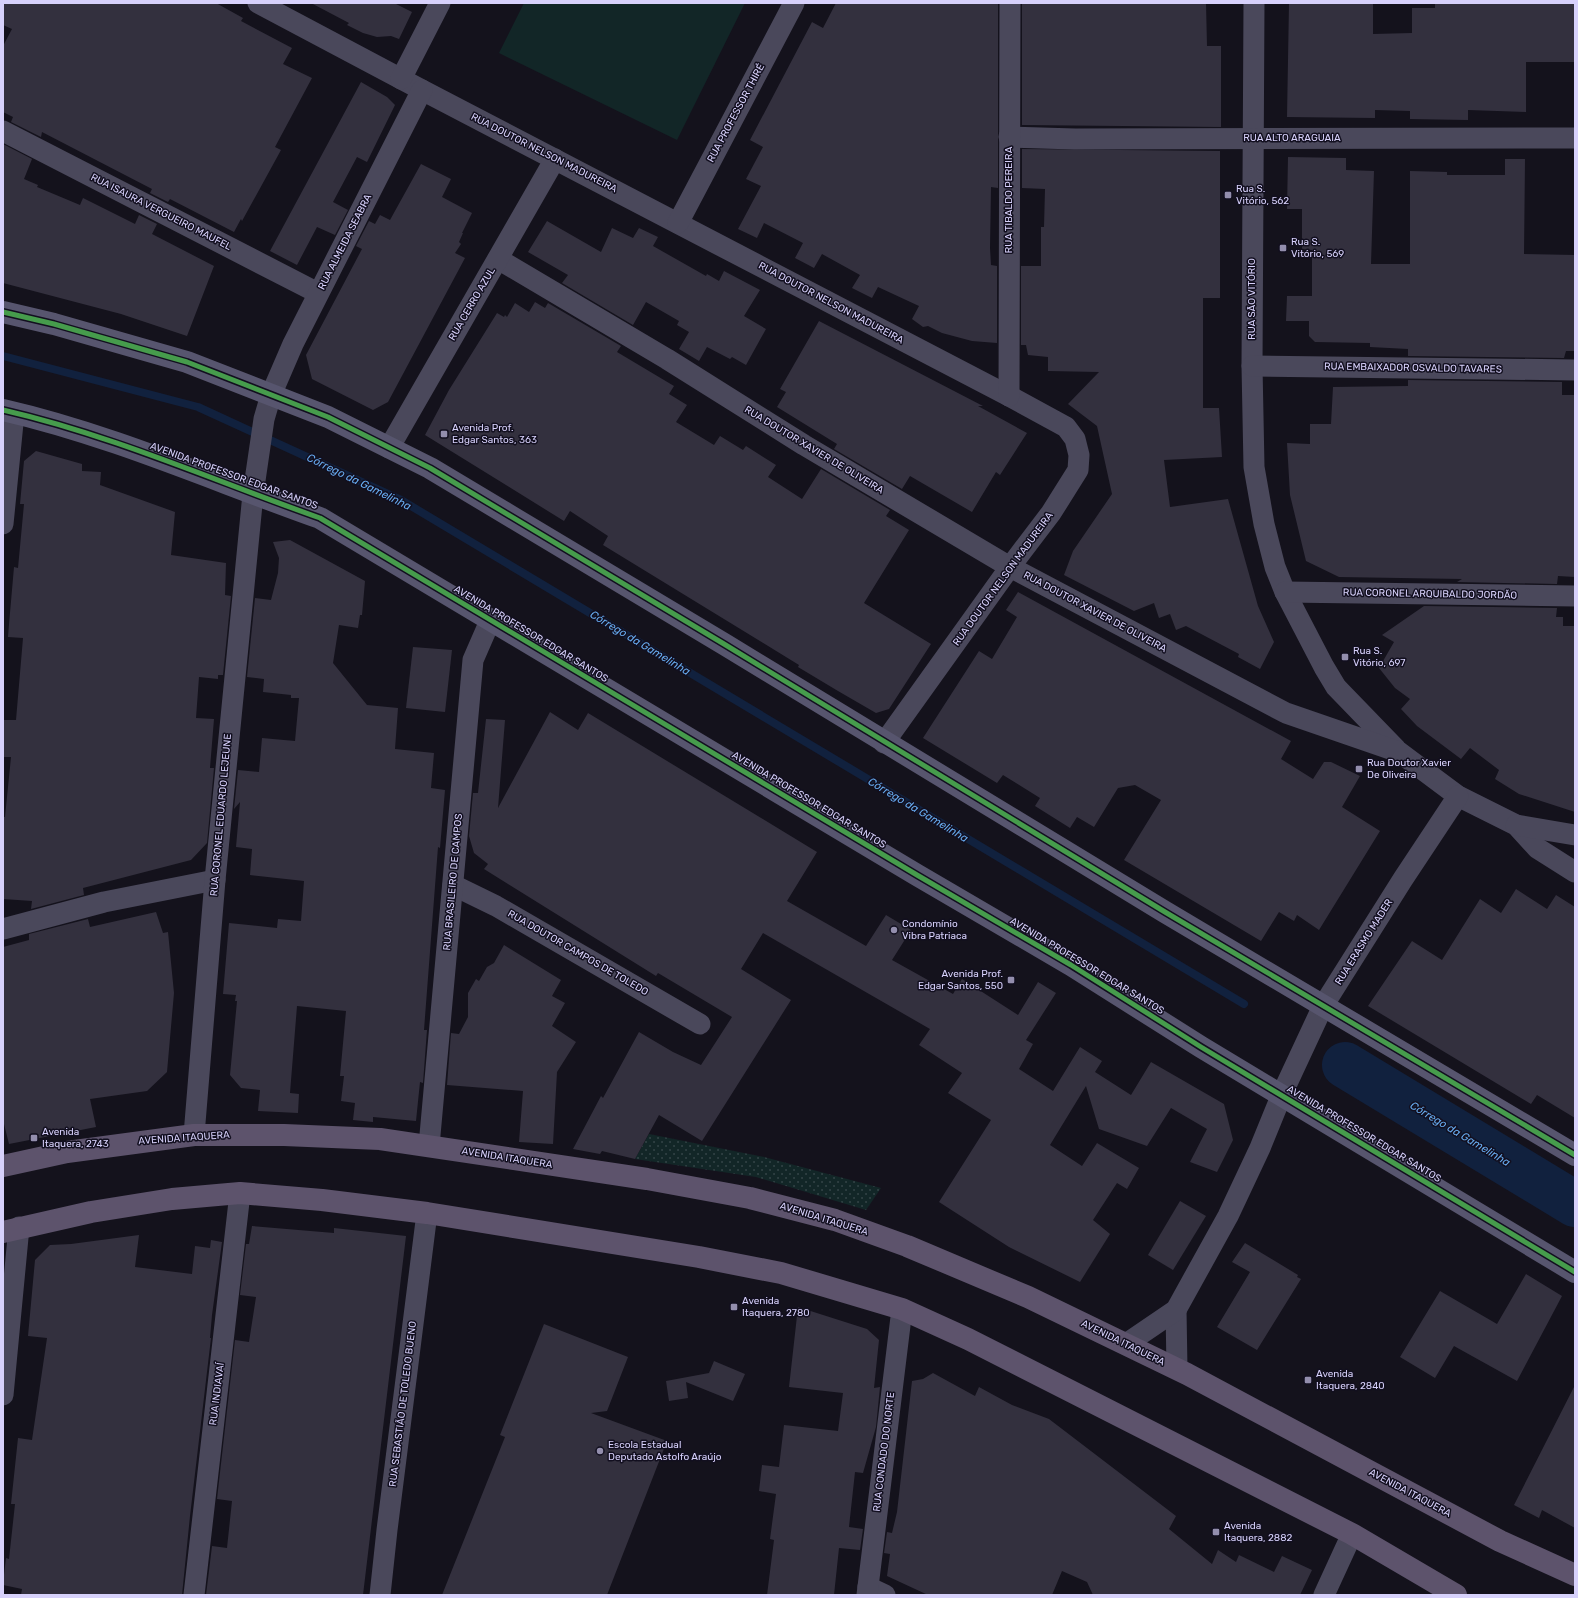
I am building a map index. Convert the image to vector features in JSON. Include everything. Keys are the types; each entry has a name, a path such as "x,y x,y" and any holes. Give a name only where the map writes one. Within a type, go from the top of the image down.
{"main road":[{"path":"3,312 54,324 187,362 328,417 430,468 724,644 884,743 1575,1155"},
{"name":"AVENIDA PROFESSOR EDGAR SANTOS","path":"8,412 100,437 190,468 253,494 320,518 490,621 1071,965 1201,1047 1282,1094 1575,1272"},
{"name":"AVENIDA ITAQUERA","path":"3,1166 67,1152 194,1135 284,1135 380,1139 647,1179 728,1194 835,1220 907,1246 1028,1296 1178,1369 1500,1541 1575,1574"},
{"path":"11,1229 91,1212 172,1199 240,1193 322,1200 427,1213 699,1256 781,1273 902,1309 968,1339 1352,1534 1456,1595"}],"street":[{"name":"RUA DOUTOR NELSON MADUREIRA","path":"258,3 422,90 678,222 1066,427 1075,439 1079,455 1078,470 1051,513 1010,567 884,743"},
{"path":"401,79 440,3"},
{"name":"RUA PROFESSOR THIRÉ","path":"678,222 794,3"},
{"name":"RUA TIBALDO PEREIRA","path":"1009,396 1010,3"},
{"name":"RUA SÃO VITÓRIO","path":"1254,3 1252,366 1254,467 1264,524 1275,567 1285,592 1310,643 1336,687 1399,752"},
{"name":"RUA ALMEIDA SEABRA","path":"264,419 293,344 422,90"},
{"name":"RUA ISAURA VERGUEIRO MAUFEL","path":"3,131 318,293"},
{"name":"RUA ALTO ARAGUAIA","path":"1009,136 1075,139 1575,138"},
{"name":"RUA CERRO AZUL","path":"389,448 555,159"},
{"name":"RUA DOUTOR XAVIER DE OLIVEIRA","path":"498,258 667,359 804,445 1010,567 1286,713 1399,752 1458,796 1516,825 1537,848 1575,872"},
{"name":"RUA EMBAIXADOR OSVALDO TAVARES","path":"1252,366 1575,370"},
{"path":"3,524 8,412"},
{"name":"RUA CORONEL EDUARDO LEJEUNE","path":"194,1135 215,880 255,471 264,419"},
{"name":"RUA CORONEL ARQUIBALDO JORDÃO","path":"1285,592 1575,596"},
{"name":"RUA BRASILEIRO DE CAMPOS","path":"429,1146 473,660 490,621"},
{"name":"RUA ERASMO MADER","path":"1176,1310 1228,1216 1323,1006 1403,879 1458,796"},
{"path":"1516,825 1575,835"},
{"path":"3,929 104,902 215,880"},
{"name":"RUA DOUTOR CAMPOS DE TOLEDO","path":"453,885 496,906 700,1024"},
{"name":"RUA INDIAVAÍ","path":"194,1595 240,1193"},
{"name":"RUA SEBASTIÃO DE TOLEDO BUENO","path":"380,1595 427,1213"},
{"path":"3,1395 11,1229"},
{"name":"RUA CONDADO DO NORTE","path":"873,1592 902,1309"},
{"path":"1126,1344 1176,1310"},
{"path":"1176,1310 1178,1369"},
{"path":"1324,1595 1352,1534"}],"green space":[{"path":"524,3 745,3 677,140 499,53"},
{"path":"649,1134 764,1157 881,1188 866,1210 756,1177 635,1159"}],"building":[{"path":"3,3 216,3 243,18 241,21 292,48 283,64 312,78 275,147 281,150 242,221 241,219 234,232 170,199 168,202 150,193 152,189 42,132 41,137 11,122 13,117 3,112 3,46 12,29 3,25"},
{"path":"311,3 394,3 412,12 399,39 391,36 377,37 363,33 347,25 349,23"},
{"path":"836,3 998,3 998,188 991,187 990,248 991,265 997,266 997,343 972,341 942,333 928,326 923,327 912,319 919,306 878,287 872,298 852,288 860,275 822,254 814,268 795,258 803,243 764,223 757,238 738,229 761,186 746,179 763,147 750,140 812,22 823,28"},
{"path":"1022,3 1206,3 1207,46 1221,46 1221,127 1022,125"},
{"path":"1289,3 1373,3 1373,34 1412,33 1412,8 1435,8 1435,3 1575,3 1575,62 1526,62 1526,112 1468,110 1468,120 1410,119 1410,111 1375,110 1375,118 1287,117"},
{"path":"361,82 387,97 395,105 367,162 357,157 333,202 348,210 335,235 317,227 297,265 270,251"},
{"path":"3,144 32,159 24,179 38,185 37,187 80,205 83,198 135,224 139,215 157,224 152,234 214,266 187,336 121,314 3,283"},
{"path":"1022,149 1220,151 1220,298 1203,298 1203,408 1219,408 1222,457 1164,460 1170,507 1228,499 1258,606 1274,642 1260,669 1238,657 1239,654 1186,626 1176,630 1170,614 1159,618 1154,603 1134,611 1064,575 1073,551 1112,494 1097,426 1068,404 1099,372 1048,371 1048,357 1028,355 1026,345 1021,345 1021,266 1041,266 1041,227 1044,227 1045,189 1022,188"},
{"path":"1288,157 1346,158 1346,170 1374,171 1371,264 1410,264 1410,171 1447,172 1447,175 1505,175 1505,159 1525,159 1524,254 1575,255 1575,351 1566,351 1564,358 1408,356 1408,349 1370,347 1370,343 1315,342 1309,336 1309,321 1286,321 1287,296 1312,296 1312,250 1302,249 1302,209 1287,209"},
{"path":"421,164 451,179 442,197 472,213 462,233 459,242 461,244 455,253 465,258 388,402 373,410 312,379 306,355 362,249 356,246 369,221 375,224 380,215 390,220"},
{"path":"547,221 601,252 612,228 633,238 639,228 658,237 653,246 706,276 707,274 719,281 724,271 760,290 744,316 766,329 746,365 732,357 730,359 707,347 699,361 679,349 689,332 677,325 679,321 646,302 633,325 562,283 568,275 528,252"},
{"path":"535,302 545,308 548,303 621,346 617,352 674,386 669,394 687,405 676,422 714,445 720,436 743,450 746,446 776,465 768,477 802,499 821,469 890,510 886,516 909,530 864,603 931,644 889,709 876,713 838,691 798,667 799,665 603,545 608,536 570,511 564,521 425,435 449,390 497,313 507,317 515,303 529,312"},
{"path":"819,321 983,406 978,406 1027,433 1000,475 996,472 972,512 910,476 902,489 834,449 837,444 777,407 786,392 780,389"},
{"path":"1408,380 1562,382 1562,395 1575,395 1575,577 1558,576 1557,584 1457,582 1462,579 1339,577 1306,561 1290,495 1287,443 1310,444 1310,424 1331,424 1333,387 1408,386"},
{"path":"36,451 82,464 82,471 101,472 100,485 175,512 171,555 226,563 225,595 231,596 223,675 218,675 218,679 199,677 196,718 214,719 210,768 214,768 207,843 191,860 83,888 84,895 31,909 32,901 3,899 3,817 5,817 11,757 3,757 3,720 16,720 23,638 8,637 14,567 18,568 24,504 20,504 24,461"},
{"path":"290,540 365,581 362,615 360,615 358,628 339,625 333,663 367,705 398,708 395,749 434,753 431,788 445,790 440,848 438,847 424,1030 427,1030 423,1083 420,1082 416,1121 373,1117 373,1122 353,1120 355,1103 341,1101 344,1076 340,1076 346,1011 297,1006 290,1093 299,1094 298,1113 258,1111 260,1090 241,1088 230,1075 237,1001 235,1001 236,995 223,994 229,923 277,928 278,919 301,921 304,881 250,875 252,849 236,847 240,802 234,809 238,770 259,772 262,738 295,741 299,698 291,698 291,695 263,692 264,679 247,677 255,598 271,600 278,573 279,558 273,542"},
{"path":"1018,592 1291,741 1281,759 1313,779 1324,762 1331,762 1360,776 1342,807 1380,831 1319,930 1297,915 1294,921 1279,912 1261,941 1124,860 1161,800 1135,785 1118,788 1094,827 1077,817 1070,828 1035,806 1040,798 1003,775 997,783 923,738 979,651 992,659 1017,617 1006,610"},
{"path":"1424,606 1557,608 1556,617 1563,617 1563,626 1575,626 1575,812 1519,794 1495,779 1499,770 1470,748 1461,759 1417,726 1401,709 1410,699 1395,688 1379,668 1394,642 1382,635"},
{"path":"413,647 452,650 445,712 406,708"},
{"path":"550,712 578,730 588,713 817,852 787,901 866,946 886,915 911,930 892,960 953,994 962,979 1018,1015 1038,982 1056,993 1026,1040 1033,1044 1019,1069 1053,1091 1080,1047 1102,1061 1095,1072 1131,1095 1151,1062 1224,1104 1233,1140 1217,1172 1190,1162 1207,1129 1171,1108 1147,1146 1099,1129 1086,1086 1050,1145 1082,1166 1097,1143 1139,1168 1127,1189 1117,1183 1093,1220 1110,1234 1080,1282 1009,1247 939,1202 991,1120 948,1093 962,1073 919,1045 930,1029 763,933 741,969 791,1000 702,1141 659,1115 635,1159 602,1151 600,1154 573,1149 601,1096 603,1098 639,1032 673,1052 701,1065 732,1017 658,973 656,976 484,869 488,864 474,853 469,836 473,793 478,793 486,719 505,720 498,808"},
{"path":"1516,889 1547,909 1556,895 1575,907 1575,1118 1537,1095 1531,1104 1368,1006 1412,941 1442,960 1480,899 1501,913"},
{"path":"156,912 163,933 168,932 174,993 167,1072 147,1091 90,1099 96,1127 9,1144 3,1120 3,947 29,940 29,934 88,919 90,927"},
{"path":"504,945 561,980 552,996 565,1003 552,1026 576,1042 557,1072 553,1144 519,1142 523,1091 447,1085 451,1033 459,1034 468,1017 468,993 476,979 479,981 487,967 494,963"},
{"path":"1180,1201 1206,1216 1173,1270 1148,1255"},
{"path":"252,1226 334,1233 334,1228 406,1236 363,1595 206,1595 212,1546 227,1548 232,1501 217,1499 235,1340 249,1342 256,1297 240,1295 246,1244 249,1244"},
{"path":"139,1235 135,1267 192,1274 195,1246 210,1248 211,1240 222,1242 212,1315 211,1338 182,1595 21,1595 22,1589 3,1585 3,1583 6,1558 9,1559 15,1504 11,1504 18,1438 32,1440 47,1338 28,1336 35,1260 50,1245 71,1244"},
{"path":"1245,1243 1298,1275 1297,1277 1301,1279 1257,1350 1217,1327 1250,1272 1232,1262"},
{"path":"1526,1274 1562,1296 1517,1381 1454,1346 1435,1378 1400,1357 1440,1291 1497,1324"},
{"path":"798,1307 867,1329 879,1340 874,1388 880,1387 876,1427 863,1473 855,1472 849,1527 863,1529 860,1550 839,1548 834,1595 767,1595 774,1540 770,1539 776,1494 759,1491 762,1465 779,1467 784,1425 838,1431 843,1393 789,1387"},
{"path":"544,1324 628,1357 607,1411 591,1413 667,1441 607,1595 442,1595 505,1437 500,1435"},
{"path":"714,1361 745,1374 733,1401 686,1382 688,1398 669,1401 666,1381 709,1373"},
{"path":"933,1373 975,1396 979,1387 1012,1405 1049,1419 1176,1516 1169,1529 1212,1564 1218,1550 1236,1562 1239,1555 1274,1572 1282,1556 1312,1570 1300,1595 1093,1595 1087,1582 1062,1571 1052,1595 928,1595 887,1576 890,1554 884,1553 887,1532 892,1533 897,1512 912,1381 923,1379"},
{"path":"1575,1385 1575,1528 1542,1510 1539,1518 1514,1505"}],"waterway":[{"name":"Córrego da Gamelinha","path":"3,356 198,407 401,500 1244,1004"},
{"name":"Córrego da Gamelinha","path":"1345,1065 1575,1204"}],"cycle path":[{"path":"3,312 54,324 187,362 328,417 430,468 724,644 1165,912 1575,1155"},
{"path":"3,410 44,420 124,445 320,518 917,875 1071,965 1201,1047 1575,1272"}],"place":[{"name":"Rua S. Vitório, 562","path":"1228,195"},
{"name":"Rua S. Vitório, 569","path":"1283,248"},
{"name":"Avenida Prof. Edgar Santos, 363","path":"444,434"},
{"name":"Rua S. Vitório, 697","path":"1345,657"},
{"name":"Rua Doutor Xavier De Oliveira","path":"1359,769"},
{"name":"Condomínio Vibra Patriaca","path":"894,930"},
{"name":"Avenida Prof. Edgar Santos, 550","path":"1011,980"},
{"name":"Avenida Itaquera, 2743","path":"34,1138"},
{"name":"Avenida Itaquera, 2780","path":"734,1307"},
{"name":"Avenida Itaquera, 2840","path":"1308,1380"},
{"name":"Escola Estadual Deputado Astolfo Araújo","path":"600,1451"},
{"name":"Avenida Itaquera, 2882","path":"1216,1532"}]}
